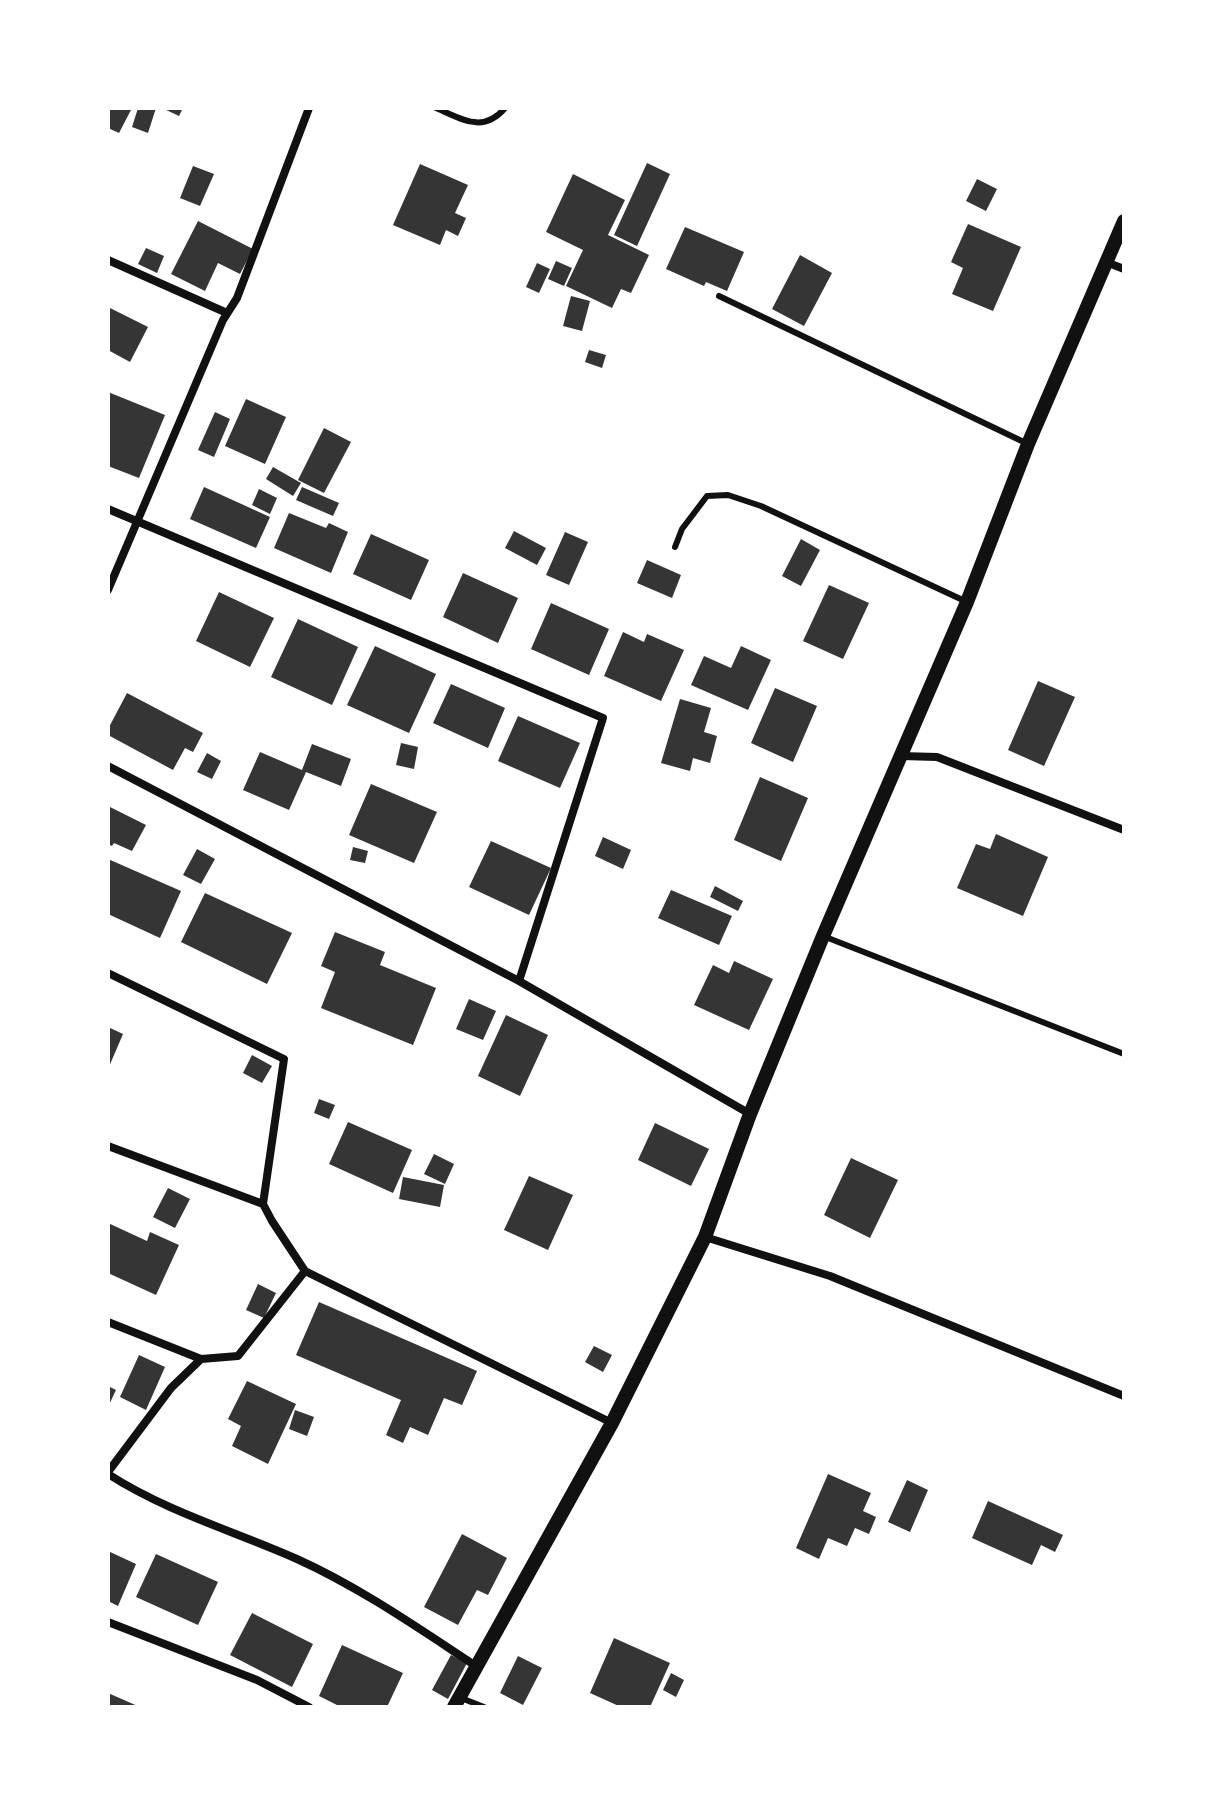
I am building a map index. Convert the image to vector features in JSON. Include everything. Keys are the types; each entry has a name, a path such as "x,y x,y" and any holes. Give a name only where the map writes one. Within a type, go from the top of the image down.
{"street":[{"path":"108,590 227,313 237,298 309,108"},
{"path":"456,1702 612,1423 705,1237 750,1114 823,936 967,602 1028,444 1124,221"},
{"path":"108,260 227,313"},
{"path":"1106,262 1124,269"},
{"path":"108,509 603,718 519,981"},
{"path":"901,756 937,757 1124,830"},
{"path":"108,766 519,981 750,1114"},
{"path":"108,973 284,1059 263,1204 305,1271 612,1423"},
{"path":"108,1146 263,1204"},
{"path":"705,1237 830,1276 1124,1396"},
{"path":"108,1322 201,1359 238,1356 305,1271"},
{"path":"201,1359 171,1388 108,1473 141,1495 299,1560 391,1610 476,1666"},
{"path":"108,1622 257,1680 309,1707"}],"lane":[{"path":"436,108 472,124 497,118 505,108"},
{"path":"719,296 1028,444"},
{"path":"675,547 682,529 707,496 728,495 761,506 967,602"},
{"path":"823,936 1124,1054"},
{"path":"456,1702 484,1707"}],"building":[{"path":"108,108 132,108 119,133 108,128"},
{"path":"138,108 156,108 148,133 132,127"},
{"path":"162,108 183,108 179,116"},
{"path":"647,163 670,174 637,246 614,235"},
{"path":"420,164 468,185 455,213 466,218 458,236 446,230 440,245 393,225"},
{"path":"193,166 214,174 200,206 180,198"},
{"path":"573,174 625,200 608,235 649,255 631,293 621,289 612,308 566,286 583,250 546,232"},
{"path":"977,179 997,189 986,211 966,201"},
{"path":"198,221 253,249 240,274 218,263 205,291 171,274"},
{"path":"968,224 1021,247 993,311 952,294 963,268 951,262"},
{"path":"685,227 744,252 727,291 706,282 704,286 666,269"},
{"path":"146,248 164,256 157,273 138,264"},
{"path":"800,255 832,273 804,326 772,309"},
{"path":"556,261 572,268 564,286 548,279"},
{"path":"537,263 550,269 539,293 526,287"},
{"path":"571,296 590,301 582,331 563,326"},
{"path":"108,307 148,327 130,362 108,350"},
{"path":"589,350 606,355 602,368 585,362"},
{"path":"108,392 165,415 139,478 108,466"},
{"path":"246,399 286,417 265,464 225,446"},
{"path":"215,412 230,419 214,457 198,450"},
{"path":"324,428 351,442 324,493 298,480"},
{"path":"273,467 301,483 293,496 266,479"},
{"path":"204,487 270,517 256,548 190,519"},
{"path":"302,487 339,503 333,516 296,500"},
{"path":"259,489 277,498 270,514 252,505"},
{"path":"289,513 326,528 329,523 348,532 331,573 274,548"},
{"path":"514,531 546,548 537,565 505,548"},
{"path":"565,532 588,542 569,585 546,575"},
{"path":"371,534 429,560 411,600 353,574"},
{"path":"801,539 820,550 801,586 782,576"},
{"path":"647,560 681,575 672,598 637,583"},
{"path":"463,573 518,598 498,643 443,617"},
{"path":"829,585 869,603 843,659 803,641"},
{"path":"219,592 274,618 250,667 196,641"},
{"path":"551,603 609,629 589,675 531,649"},
{"path":"298,619 358,647 332,705 271,677"},
{"path":"623,632 644,642 647,634 684,650 661,701 604,676"},
{"path":"375,646 436,674 409,733 347,705"},
{"path":"741,646 771,660 748,710 691,685 704,656 731,668"},
{"path":"1038,681 1075,697 1044,766 1008,750"},
{"path":"451,684 505,708 488,748 433,723"},
{"path":"775,688 817,706 793,762 751,743"},
{"path":"127,693 203,733 193,752 185,748 173,770 108,735 108,729"},
{"path":"680,699 711,708 704,732 717,736 710,763 693,758 690,771 661,763"},
{"path":"518,716 580,743 560,788 498,761"},
{"path":"401,743 418,747 414,769 396,765"},
{"path":"312,744 351,759 341,786 306,772 289,810 243,790 260,752 302,770"},
{"path":"207,753 221,761 212,779 197,772"},
{"path":"760,777 808,798 781,861 734,840"},
{"path":"371,784 437,812 414,863 349,835"},
{"path":"108,806 146,825 132,851 114,843 112,846 108,844"},
{"path":"996,834 1048,857 1023,916 957,888 976,844 990,849"},
{"path":"603,837 631,850 623,869 595,856"},
{"path":"491,841 551,868 529,915 469,887"},
{"path":"353,847 368,851 365,863 350,860"},
{"path":"197,849 215,859 201,884 183,875"},
{"path":"108,859 181,891 160,938 108,914"},
{"path":"715,886 743,901 738,911 710,897"},
{"path":"671,890 732,916 719,945 658,918"},
{"path":"205,893 292,933 267,984 181,942"},
{"path":"335,932 385,952 380,965 436,988 413,1045 321,1008 335,972 321,966"},
{"path":"734,961 773,979 749,1030 694,1005 713,965 729,973"},
{"path":"469,999 496,1011 483,1040 456,1029"},
{"path":"506,1015 548,1035 520,1096 478,1076"},
{"path":"108,1027 123,1034 108,1069"},
{"path":"252,1055 272,1066 262,1083 243,1073"},
{"path":"319,1099 335,1105 329,1119 314,1113"},
{"path":"348,1122 412,1150 393,1193 329,1164"},
{"path":"655,1123 709,1149 691,1186 638,1160"},
{"path":"434,1154 454,1164 445,1184 424,1174"},
{"path":"851,1158 898,1180 870,1238 824,1215"},
{"path":"529,1176 573,1195 548,1250 504,1230"},
{"path":"403,1177 444,1185 440,1207 399,1199"},
{"path":"168,1188 190,1199 175,1228 153,1217"},
{"path":"108,1223 147,1241 150,1232 179,1245 156,1295 108,1273"},
{"path":"258,1284 276,1293 264,1318 246,1310"},
{"path":"319,1302 477,1371 462,1405 444,1398 428,1435 410,1427 403,1443 386,1435 401,1400 296,1355"},
{"path":"594,1346 612,1355 603,1372 585,1362"},
{"path":"139,1355 165,1367 146,1410 120,1397"},
{"path":"247,1381 296,1404 268,1464 232,1446 241,1426 228,1419"},
{"path":"108,1386 116,1390 108,1407"},
{"path":"295,1410 314,1417 307,1436 289,1429"},
{"path":"828,1474 871,1493 863,1511 876,1517 869,1534 855,1528 847,1546 828,1538 819,1559 796,1548"},
{"path":"907,1480 928,1490 910,1532 888,1522"},
{"path":"988,1501 1063,1535 1055,1552 1041,1545 1032,1565 972,1538"},
{"path":"462,1534 507,1558 488,1595 477,1590 458,1625 424,1607"},
{"path":"108,1551 136,1564 118,1606 108,1601"},
{"path":"156,1554 218,1582 198,1625 136,1597"},
{"path":"252,1613 313,1644 292,1687 230,1655"},
{"path":"614,1638 670,1663 650,1707 621,1707 590,1693"},
{"path":"342,1645 403,1673 387,1707 341,1707 319,1696"},
{"path":"451,1655 467,1663 448,1699 432,1690"},
{"path":"518,1656 542,1668 523,1705 500,1693"},
{"path":"671,1673 684,1680 676,1697 663,1690"},
{"path":"108,1693 140,1707 108,1707"}]}
